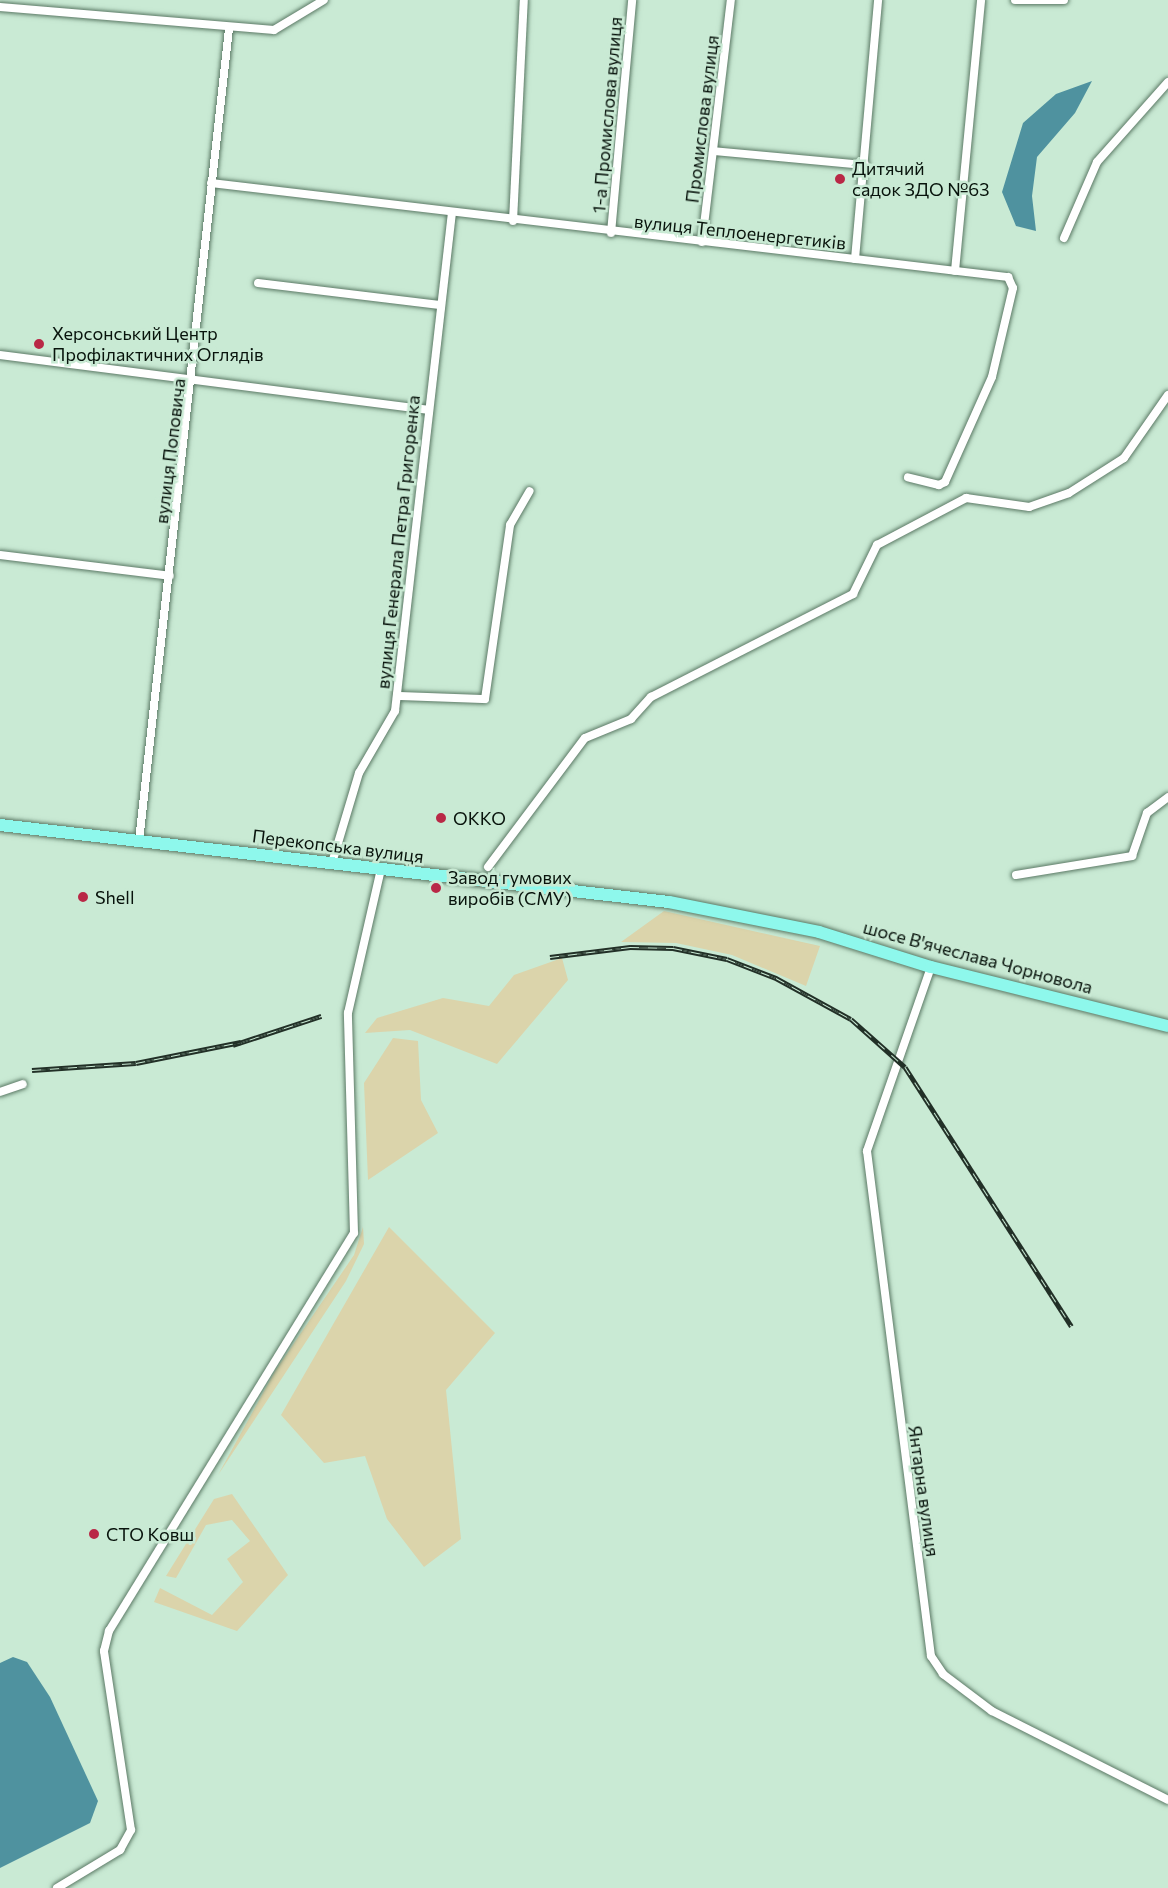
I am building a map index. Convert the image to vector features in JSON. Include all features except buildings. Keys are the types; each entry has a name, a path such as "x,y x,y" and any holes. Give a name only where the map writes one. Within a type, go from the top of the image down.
{"main road":[{"name":"Перекопська вулиця","path":"0,825 669,902 778,924"},
{"name":"шосе В'ячеслава Чорновола","path":"778,924 931,967 1168,1026"}],"street":[{"path":"0,7 274,30 324,0"},
{"path":"513,221 524,0"},
{"name":"1-а Промислова вулиця","path":"611,233 632,0"},
{"name":"Промислова вулиця","path":"702,242 731,0"},
{"path":"855,259 866,165 878,0"},
{"path":"955,271 981,0"},
{"path":"1015,0 1064,0"},
{"name":"вулиця Поповича","path":"139,841 193,381 211,183 229,28"},
{"path":"1064,238 1097,162 1168,82"},
{"path":"713,151 866,165"},
{"name":"вулиця Теплоенергетиків","path":"211,183 611,233 855,259 1011,279 1005,326 981,406 945,482 939,485 908,477"},
{"name":"вулиця Генерала Петра Григоренка","path":"332,863 359,773 393,716 397,696 427,410 452,212"},
{"path":"258,283 440,305"},
{"path":"0,355 427,410"},
{"path":"488,867 585,738 631,719 651,697 853,594 877,545 966,498 1029,507 1070,493 1125,458 1168,395"},
{"path":"397,696 485,699 510,525 530,491"},
{"path":"0,555 170,576"},
{"path":"1016,875 1132,855 1147,813 1168,797"},
{"path":"57,1888 120,1850 131,1830 104,1651 109,1631 354,1233 348,1013 381,869"},
{"name":"Янтарна вулиця","path":"931,967 896,1056 867,1150 932,1656 943,1674 992,1711 1168,1800"},
{"path":"0,1092 22,1084"}],"shaded area":[{"path":"664,911 820,946 806,986 732,955 676,943 621,942"},
{"path":"562,958 568,980 497,1064 410,1030 365,1033 377,1018 443,998 489,1006 514,975"},
{"path":"393,1038 418,1041 421,1100 438,1133 368,1180 364,1083"},
{"path":"363,1227 364,1244 346,1281 218,1475 275,1371 354,1255"},
{"path":"389,1227 495,1333 446,1390 461,1539 424,1567 387,1519 365,1456 324,1463 281,1415"},
{"path":"232,1494 288,1575 237,1631 154,1602 160,1588 212,1615 243,1582 227,1559 250,1541 232,1520 206,1525 176,1578 166,1576 214,1499"}],"water":[{"path":"1092,81 1075,113 1037,157 1032,196 1036,231 1016,226 1002,192 1023,123 1056,94"},
{"path":"13,1657 27,1662 50,1697 98,1801 90,1823 0,1868 0,1663"}],"railway":[{"path":"550,957 630,947 673,948 727,959 776,978 851,1019 905,1067 1071,1326"},
{"path":"233,1045 321,1016"},
{"path":"32,1070 136,1063 241,1042"}],"place":[{"name":"Дитячий садок ЗДО №63","path":"840,179"},
{"name":"Херсонський Центр Профілактичних Оглядів","path":"39,344"},
{"name":"ОККО","path":"441,818"},
{"name":"Завод гумових виробів (СМУ)","path":"436,888"},
{"name":"Shell","path":"83,897"},
{"name":"СТО Ковш","path":"94,1534"}]}
